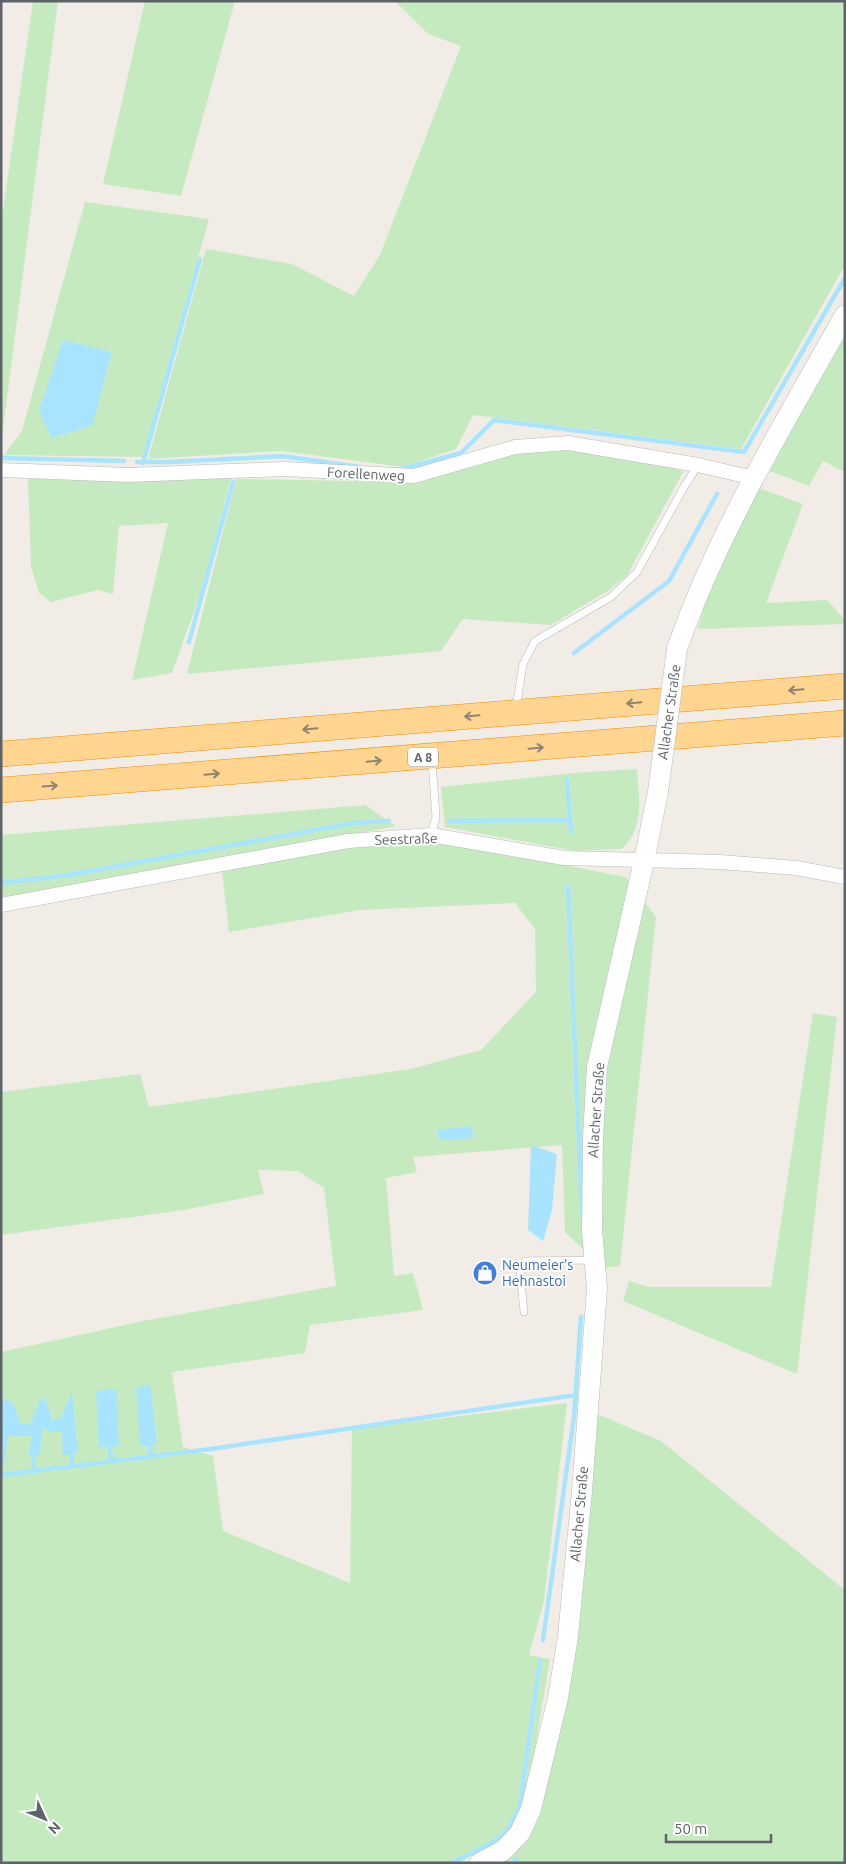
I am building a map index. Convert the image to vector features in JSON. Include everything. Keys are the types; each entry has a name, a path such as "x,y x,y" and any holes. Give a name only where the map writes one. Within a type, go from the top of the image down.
{"highway":[{"path":"1,754 845,686"},
{"name":"A 8","path":"1,790 845,723"}],"street":[{"name":"Allacher Straße","path":"480,1863 504,1850 520,1833 531,1809 558,1698 568,1636 582,1491 596,1288 592,1230 593,1137 597,1067 658,792 677,649 693,603 754,478 845,315"},
{"name":"Forellenweg","path":"1,470 128,475 285,469 414,476 515,447 568,443 698,465 754,478"},
{"name":"Seestraße","path":"1,905 348,841 431,835 564,858 720,862 796,868 845,877"}],"lane":[{"path":"515,713 523,664 534,641 612,598 637,572 698,465"},
{"path":"431,835 436,817 432,756"},
{"path":"524,1312 520,1273 525,1261 594,1260"}],"green space":[{"path":"33,1 58,1 1,445 1,224"},
{"path":"145,1 235,1 181,196 103,184"},
{"path":"395,1 845,1 845,265 741,449 473,415 456,449 403,467 281,451 148,459 206,249 292,264 354,296 380,255 461,46 428,34"},
{"path":"85,202 209,219 143,457 4,455 22,431"},
{"path":"845,331 845,472 823,461 809,486 770,471"},
{"path":"564,449 663,462 683,472 628,574 609,590 551,625 463,619 441,651 187,674 236,479 418,482 515,451"},
{"path":"231,478 202,589 172,673 132,680 168,523 119,526 113,594 98,590 51,602 39,593 31,567 28,479"},
{"path":"756,487 803,504 766,603 827,600 845,620 845,624 698,629 706,597"},
{"path":"637,769 639,812 634,831 622,849 575,851 445,827 441,787 573,773"},
{"path":"365,805 396,826 61,890 1,898 1,835"},
{"path":"428,839 626,877 656,917 620,1266 603,1268 565,1232 562,1145 413,1157 417,1172 386,1178 394,1276 413,1273 423,1310 310,1325 305,1353 172,1372 183,1447 213,1456 223,1531 350,1583 352,1429 567,1403 544,1601 529,1655 550,1659 525,1809 502,1841 458,1863 1,1863 1,1352 143,1321 336,1286 324,1188 298,1171 258,1170 264,1194 184,1210 1,1235 1,1092 140,1074 149,1107 410,1069 481,1050 536,992 535,929 515,903 360,910 229,932 222,871 348,846"},
{"path":"813,1013 837,1017 797,1374 623,1301 629,1281 649,1287 771,1287"},
{"path":"592,1412 661,1441 845,1590 845,1863 497,1863 533,1822"}],"water":[{"path":"63,340 112,352 92,426 51,438 39,410"},
{"path":"471,1126 474,1138 439,1140 437,1130"},
{"path":"531,1145 557,1154 552,1210 543,1241 528,1230"},
{"path":"150,1385 157,1443 140,1446 136,1388"},
{"path":"116,1389 119,1446 99,1447 96,1391"},
{"path":"72,1391 78,1453 63,1456 62,1432 42,1430 40,1455 28,1455 32,1436 8,1436 4,1465 1,1465 1,1400 12,1401 20,1423 30,1425 39,1402 45,1397 52,1420 61,1418"}],"waterway":[{"path":"143,463 200,259"},
{"path":"398,470 461,453 494,420 744,452 845,278"},
{"path":"137,462 282,456 360,467"},
{"path":"1,458 124,461"},
{"path":"189,642 233,482"},
{"path":"574,653 669,581 717,494"},
{"path":"567,780 571,832"},
{"path":"449,821 570,820"},
{"path":"1,883 69,875 354,823 389,821"},
{"path":"568,886 582,1214"},
{"path":"543,1640 574,1417 581,1317"},
{"path":"1,1475 211,1449 576,1395"},
{"path":"150,1444 151,1456"},
{"path":"110,1446 111,1461"},
{"path":"33,1455 34,1471"},
{"path":"71,1455 72,1466"},
{"path":"451,1863 488,1845 507,1831 520,1806 540,1661"},
{"path":"515,1859 518,1863"}],"place":[{"name":"Neumeier's Hehnastoi","path":"485,1273"}]}
